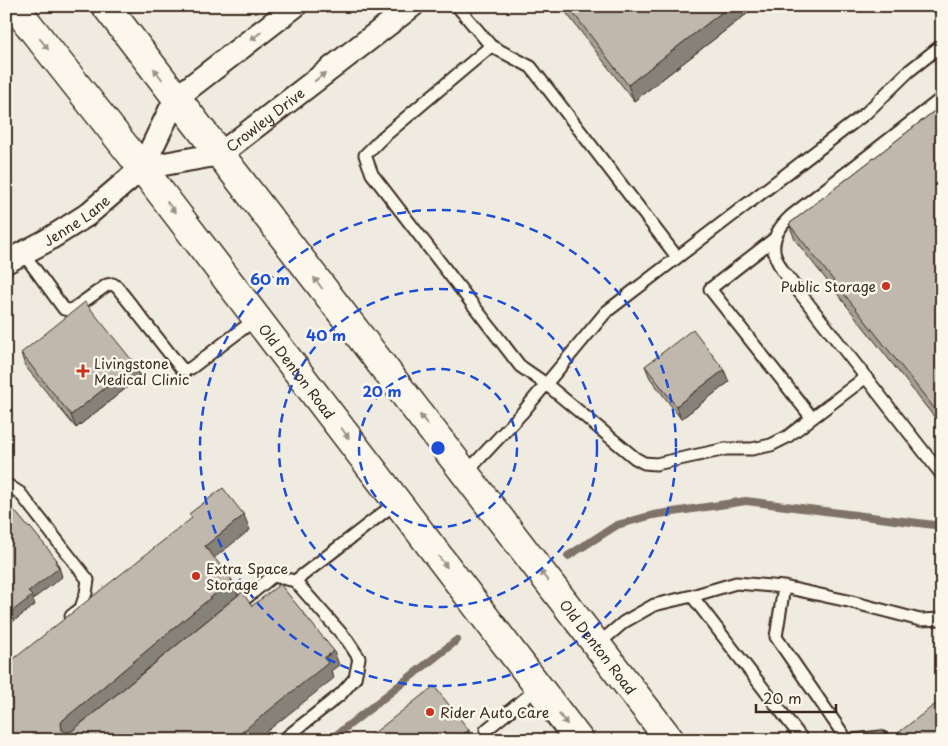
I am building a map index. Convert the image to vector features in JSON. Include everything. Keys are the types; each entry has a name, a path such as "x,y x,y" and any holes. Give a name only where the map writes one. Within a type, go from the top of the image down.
{"main road":[{"name":"Old Denton Road","path":"14,6 142,168 579,740"},
{"name":"Old Denton Road","path":"106,6 670,740"}],"street":[{"path":"142,168 176,98 295,6"},
{"name":"Crowley Drive","path":"142,168 220,154 412,6"},
{"name":"Jenne Lane","path":"15,258 87,215 142,168"}],"lane":[{"path":"457,6 491,46 531,67 677,258"},
{"path":"465,474 522,413 606,312 866,113 909,71 942,45"},
{"path":"491,46 382,138 365,155 372,174 520,366 546,384 635,458 644,463 656,464 726,449 752,449 771,445 787,437 866,377"},
{"path":"812,418 710,289 774,239 781,226 791,216 942,98"},
{"path":"774,239 774,254 782,270 942,474"},
{"path":"15,258 64,309 73,309 107,285 113,284 181,368 186,370 257,318"},
{"path":"6,484 20,493 88,580 86,594 80,608 58,625"},
{"path":"295,581 397,502"},
{"path":"225,616 273,576 295,581 347,640 359,658 354,678 341,694 283,740"},
{"path":"597,644 624,622 654,605 736,583 784,587 920,620 942,619"},
{"path":"784,587 776,637 847,740"},
{"path":"692,596 803,740"},
{"path":"486,730 538,687"},
{"path":"853,740 881,737"}],"building":[{"path":"568,6 730,6 628,85"},
{"name":"Public Storage","path":"942,105 942,418 789,224"},
{"name":"Livingstone Medical Clinic","path":"85,302 135,364 71,415 21,353"},
{"path":"693,329 724,370 676,406 645,366"},
{"path":"223,488 244,515 205,546 232,580 63,720 61,723 62,730 66,732 72,731 242,592 252,606 280,584 334,651 324,658 328,663 232,740 6,740 6,665 192,518 189,514"},
{"path":"14,510 57,560 55,562 59,568 28,592 32,596 6,616 6,517"},
{"name":"Rider Auto Care","path":"434,686 469,730 462,735 466,740 365,740"},
{"path":"942,699 942,740 889,740"}],"waterway":[{"path":"568,556 617,525 653,515 746,501 942,526"},
{"path":"330,740 457,640"}],"place":[{"name":"Public Storage","path":"886,286"},
{"name":"Livingstone Medical Clinic","path":"83,371"},
{"name":"Extra Space Storage","path":"196,576"},
{"name":"Rider Auto Care","path":"430,712"}]}
